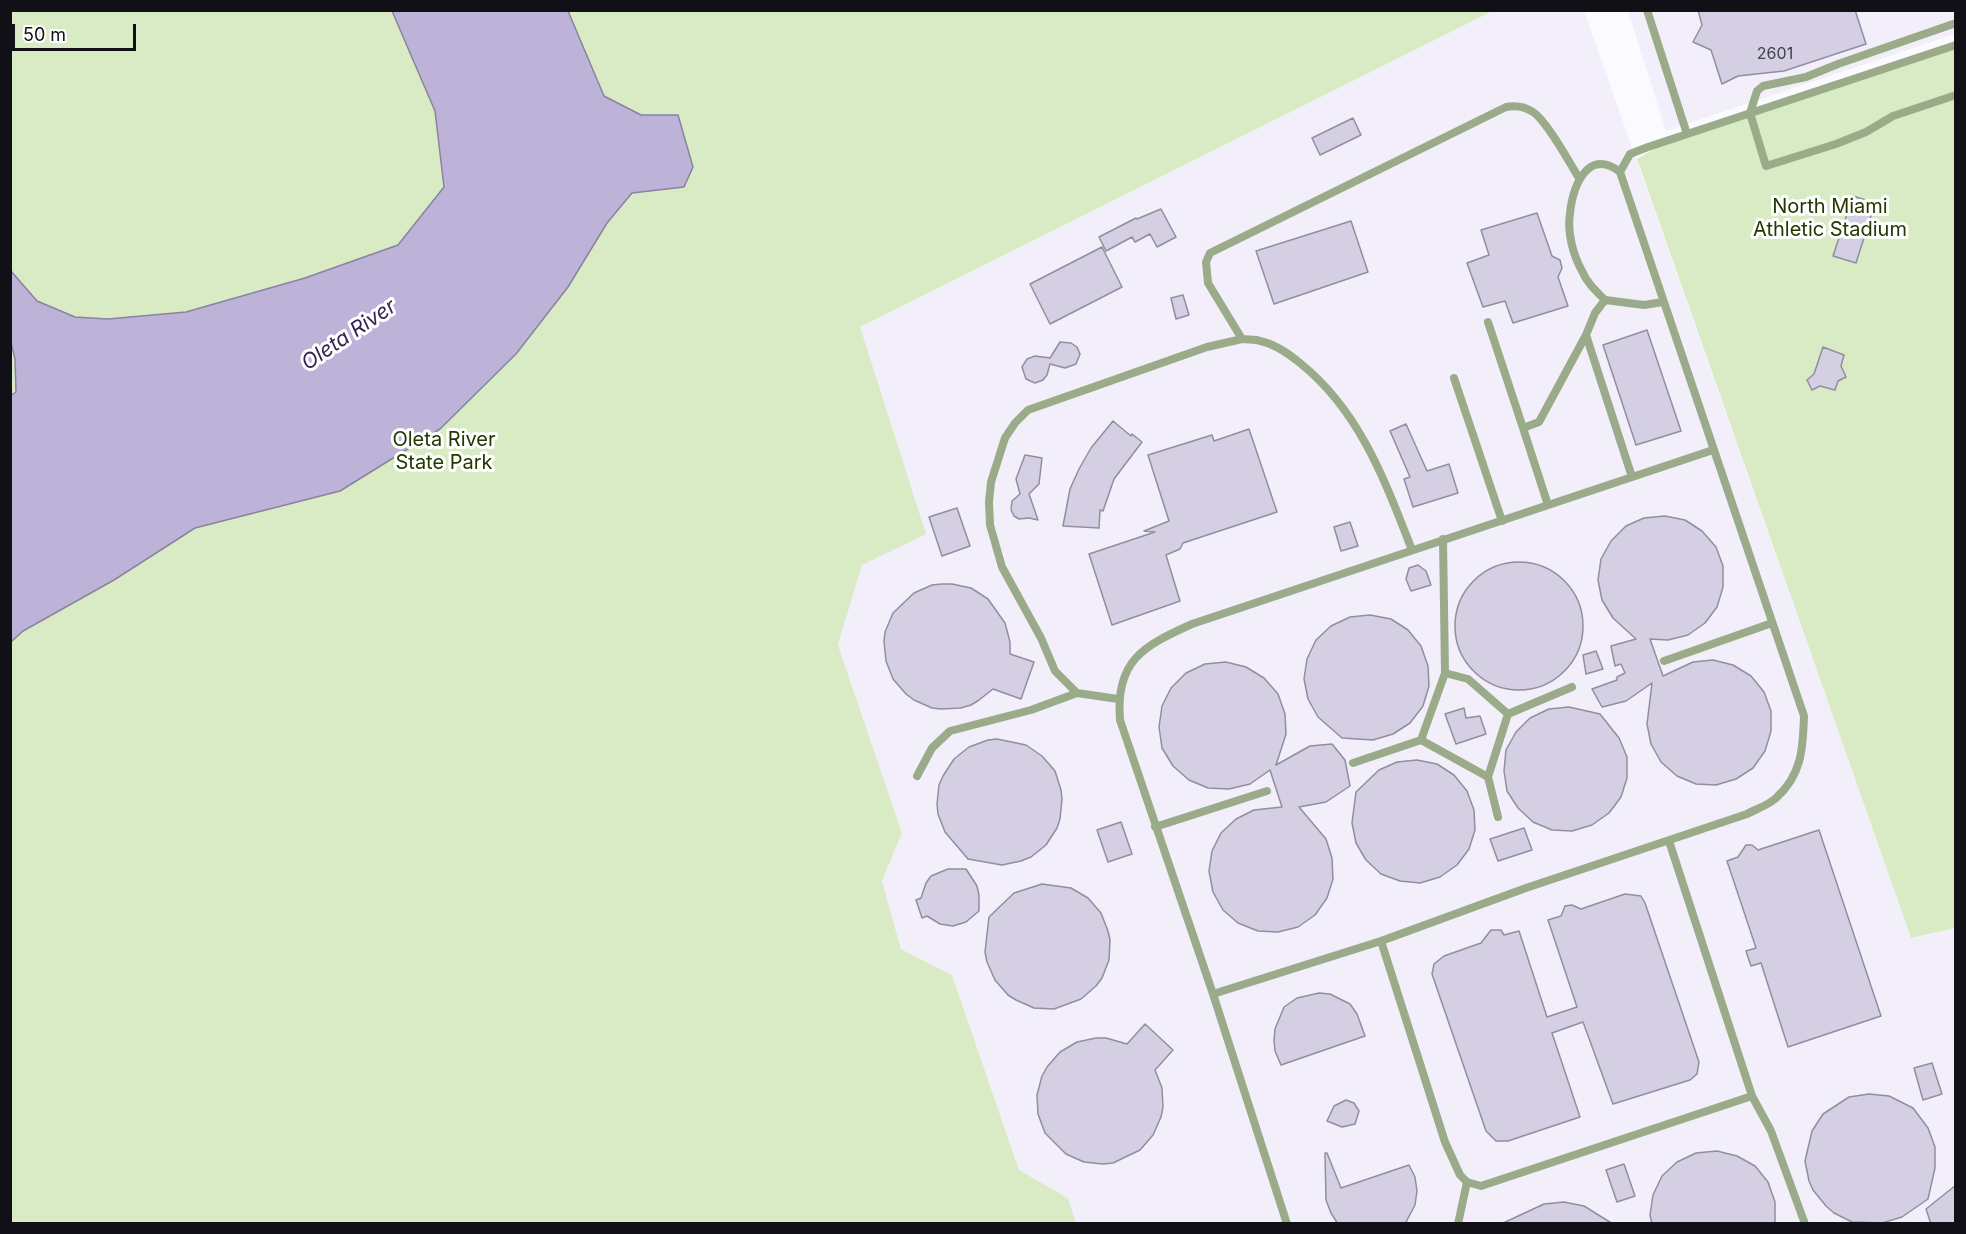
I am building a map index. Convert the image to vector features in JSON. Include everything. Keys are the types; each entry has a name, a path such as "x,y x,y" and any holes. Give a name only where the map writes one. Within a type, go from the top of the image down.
{"lane":[{"path":"1647,10 1687,134"},
{"path":"1956,23 1806,77 1763,86 1757,91 1750,113 1766,166 1836,144 1866,132 1893,116 1956,95"},
{"path":"1620,172 1630,154 1956,45"},
{"path":"1242,339 1208,283 1206,262 1210,253 1506,107 1516,105 1534,112 1579,178"},
{"path":"1213,994 1381,941 1526,888 1747,814 1776,799 1794,776 1803,751 1804,716 1620,172 1611,165 1601,164 1586,170 1579,178 1570,213 1571,238 1582,273 1593,289 1605,300 1644,305 1663,302"},
{"path":"1522,428 1539,422 1605,300"},
{"path":"1488,322 1548,505"},
{"path":"1586,335 1632,477"},
{"path":"1077,693 1055,671 1037,630 1002,567 990,525 988,502 991,482 1005,438 1028,410 1207,346 1242,339 1260,340 1293,357 1325,385 1339,402 1370,448 1412,550"},
{"path":"1454,378 1502,521"},
{"path":"1287,1224 1213,994 1120,720 1118,699 1126,672 1142,651 1161,638 1192,624 1713,450"},
{"path":"1421,740 1445,673 1443,540"},
{"path":"1664,661 1772,623"},
{"path":"1445,673 1468,679 1508,714"},
{"path":"1498,817 1488,777 1508,714 1572,687"},
{"path":"917,776 932,748 950,731 1031,710 1077,693 1118,699"},
{"path":"1353,764 1421,740 1488,777"},
{"path":"1155,827 1267,791"},
{"path":"1669,841 1752,1096 1771,1131 1805,1224"},
{"path":"1381,941 1444,1142 1455,1166 1467,1182 1481,1186 1752,1096"},
{"path":"1458,1224 1467,1182"}],"shaded area":[{"path":"1493,11 1584,11 1911,938 1955,928 1955,1223 1076,1223 1068,1198 1019,1170 952,975 901,949 882,881 902,833 838,645 862,565 925,533 859,327"},
{"path":"1628,11 1955,11 1955,34 1666,131"}],"green space":[{"name":"Oleta River State Park","path":"10,11 1493,11 860,327 926,534 862,565 838,645 902,833 882,881 901,949 952,975 1019,1170 1068,1198 1076,1223 11,1223"},
{"name":"North Miami Athletic Stadium","path":"1955,44 1955,928 1911,938 1637,159 1671,139"}],"water":[{"name":"Oleta River","path":"392,11 568,11 604,96 641,115 678,115 693,167 684,187 632,193 607,223 568,287 516,354 440,429 340,491 195,528 114,580 23,631 11,642 10,396 16,392 15,359 10,339 11,271 37,301 75,317 108,319 186,312 305,278 398,245 444,187 435,111"}],"building":[{"path":"1698,10 1855,10 1866,44 1784,71 1738,76 1722,84 1711,50 1693,42 1702,25"},
{"path":"1353,118 1361,135 1320,155 1312,138"},
{"path":"1853,196 1875,203 1856,263 1833,256"},
{"path":"1161,209 1176,237 1157,247 1150,234 1135,242 1132,237 1106,251 1099,237 1136,218"},
{"path":"1537,213 1552,256 1560,260 1562,268 1558,277 1568,306 1513,323 1505,301 1483,307 1467,263 1489,255 1481,230"},
{"path":"1351,221 1368,272 1274,304 1256,251"},
{"path":"1102,247 1122,287 1050,324 1030,284"},
{"path":"1183,295 1189,315 1176,319 1171,298"},
{"path":"1647,330 1681,431 1636,445 1603,345"},
{"path":"1060,342 1071,343 1077,347 1080,354 1076,364 1065,368 1050,364 1043,380 1035,383 1026,379 1022,367 1027,359 1035,356 1050,358"},
{"path":"1823,347 1844,355 1841,366 1846,377 1838,381 1835,390 1820,386 1812,390 1807,380 1814,374"},
{"path":"1113,421 1142,442 1114,479 1103,511 1100,510 1099,528 1063,526 1070,489 1079,469 1091,448"},
{"path":"1406,424 1427,471 1449,464 1458,493 1413,507 1404,479 1410,477 1390,431"},
{"path":"1249,429 1277,512 1183,543 1180,549 1166,555 1180,601 1112,625 1089,554 1155,532 1144,531 1169,521 1148,455 1212,435 1214,441"},
{"path":"1025,455 1042,458 1039,484 1029,494 1038,520 1019,519 1011,510 1012,501 1020,494 1016,479"},
{"path":"957,508 970,546 942,556 929,517"},
{"path":"1665,516 1685,520 1702,531 1716,547 1723,566 1723,587 1717,607 1705,623 1688,635 1668,640 1650,639 1663,676 1693,662 1713,660 1733,665 1751,676 1764,692 1771,711 1771,731 1765,751 1753,768 1736,779 1716,785 1696,784 1677,776 1661,762 1651,744 1647,724 1652,683 1626,701 1602,707 1592,689 1617,680 1617,677 1625,673 1621,664 1615,666 1611,646 1636,639 1613,618 1602,600 1598,580 1601,559 1611,541 1626,526 1644,518"},
{"path":"1350,522 1358,546 1341,551 1334,527"},
{"path":"1519,562 1543,567 1564,581 1578,602 1583,626 1578,650 1564,671 1543,685 1519,690 1495,685 1474,671 1460,650 1455,626 1460,602 1474,581 1495,567"},
{"path":"1418,565 1426,571 1431,585 1411,591 1406,579 1409,568"},
{"path":"932,585 971,588 988,599 1005,623 1010,642 1010,654 1034,662 1021,699 993,689 971,705 961,708 932,708 914,700 893,679 886,661 884,641 885,632 893,613 914,593"},
{"path":"1370,615 1391,619 1408,630 1421,646 1428,666 1429,686 1423,706 1410,723 1393,734 1373,740 1342,738 1318,717 1308,699 1304,679 1307,659 1316,640 1331,626 1350,617"},
{"path":"1596,651 1603,669 1586,674 1583,655"},
{"path":"1226,662 1246,667 1264,678 1278,694 1285,714 1286,734 1276,765 1310,746 1332,744 1345,760 1350,786 1326,802 1299,807 1326,839 1332,858 1333,879 1327,898 1315,915 1298,927 1278,932 1258,931 1238,923 1223,910 1213,892 1209,871 1212,851 1221,833 1236,819 1254,810 1282,807 1270,770 1250,784 1229,789 1208,788 1189,780 1173,766 1162,748 1159,727 1162,706 1171,688 1186,673 1205,664"},
{"path":"1569,707 1600,714 1619,738 1627,757 1627,778 1621,797 1609,813 1592,825 1572,831 1552,830 1533,822 1518,808 1507,791 1504,771 1506,750 1516,732 1530,718 1549,709"},
{"path":"1464,708 1466,718 1480,716 1486,734 1456,744 1445,714"},
{"path":"997,739 1026,745 1042,756 1055,771 1062,799 1057,828 1046,845 1031,857 1002,865 968,859 945,832 937,804 939,785 954,759 969,747"},
{"path":"1417,760 1437,764 1454,775 1467,791 1474,810 1475,830 1469,849 1457,865 1440,877 1420,883 1400,881 1381,874 1366,860 1356,843 1352,823 1356,792 1379,770 1397,762"},
{"path":"1121,822 1132,854 1108,862 1097,830"},
{"path":"1524,828 1532,850 1498,861 1490,839"},
{"path":"1819,830 1881,1016 1788,1047 1761,963 1751,966 1746,951 1756,948 1727,861 1738,857 1746,845 1752,845 1758,850"},
{"path":"948,869 966,869 977,886 979,895 979,911 966,922 953,926 940,924 927,916 922,918 916,900 921,898 931,876"},
{"path":"1042,884 1071,888 1088,898 1101,913 1110,940 1109,960 1096,986 1081,999 1054,1009 1034,1008 1008,995 995,980 985,952 989,917 1014,893"},
{"path":"1625,894 1641,896 1645,903 1699,1062 1697,1074 1690,1080 1613,1104 1583,1022 1552,1033 1580,1117 1508,1141 1496,1141 1486,1131 1432,974 1434,964 1444,956 1481,943 1491,930 1501,930 1504,935 1519,931 1547,1017 1577,1007 1548,920 1561,916 1565,906 1572,905 1581,909"},
{"path":"1319,993 1330,994 1350,1004 1357,1014 1365,1036 1281,1065 1275,1051 1274,1041 1275,1029 1284,1007 1297,998"},
{"path":"1145,1024 1173,1050 1155,1070 1162,1088 1163,1107 1153,1135 1140,1150 1113,1163 1084,1162 1066,1154 1045,1133 1038,1114 1037,1095 1047,1067 1060,1052 1077,1042 1106,1038 1127,1044"},
{"path":"1932,1063 1942,1094 1923,1100 1914,1068"},
{"path":"1869,1094 1889,1096 1913,1108 1928,1128 1935,1147 1935,1168 1928,1199 1902,1217 1882,1223 1852,1222 1834,1213 1813,1190 1805,1161 1812,1131 1823,1114 1849,1097"},
{"path":"1346,1100 1354,1103 1359,1111 1355,1124 1342,1127 1327,1121 1334,1106"},
{"path":"1717,1151 1737,1156 1755,1166 1768,1182 1775,1202 1775,1224 1652,1224 1650,1215 1653,1195 1662,1176 1677,1162 1696,1153"},
{"path":"1325,1153 1327,1153 1341,1188 1409,1165 1415,1177 1417,1191 1415,1205 1405,1224 1338,1224 1326,1200"},
{"path":"1624,1164 1635,1196 1617,1202 1606,1170"},
{"path":"1956,1185 1956,1224 1931,1224 1926,1209"},
{"path":"1564,1202 1584,1206 1613,1224 1501,1224 1544,1204"}]}
